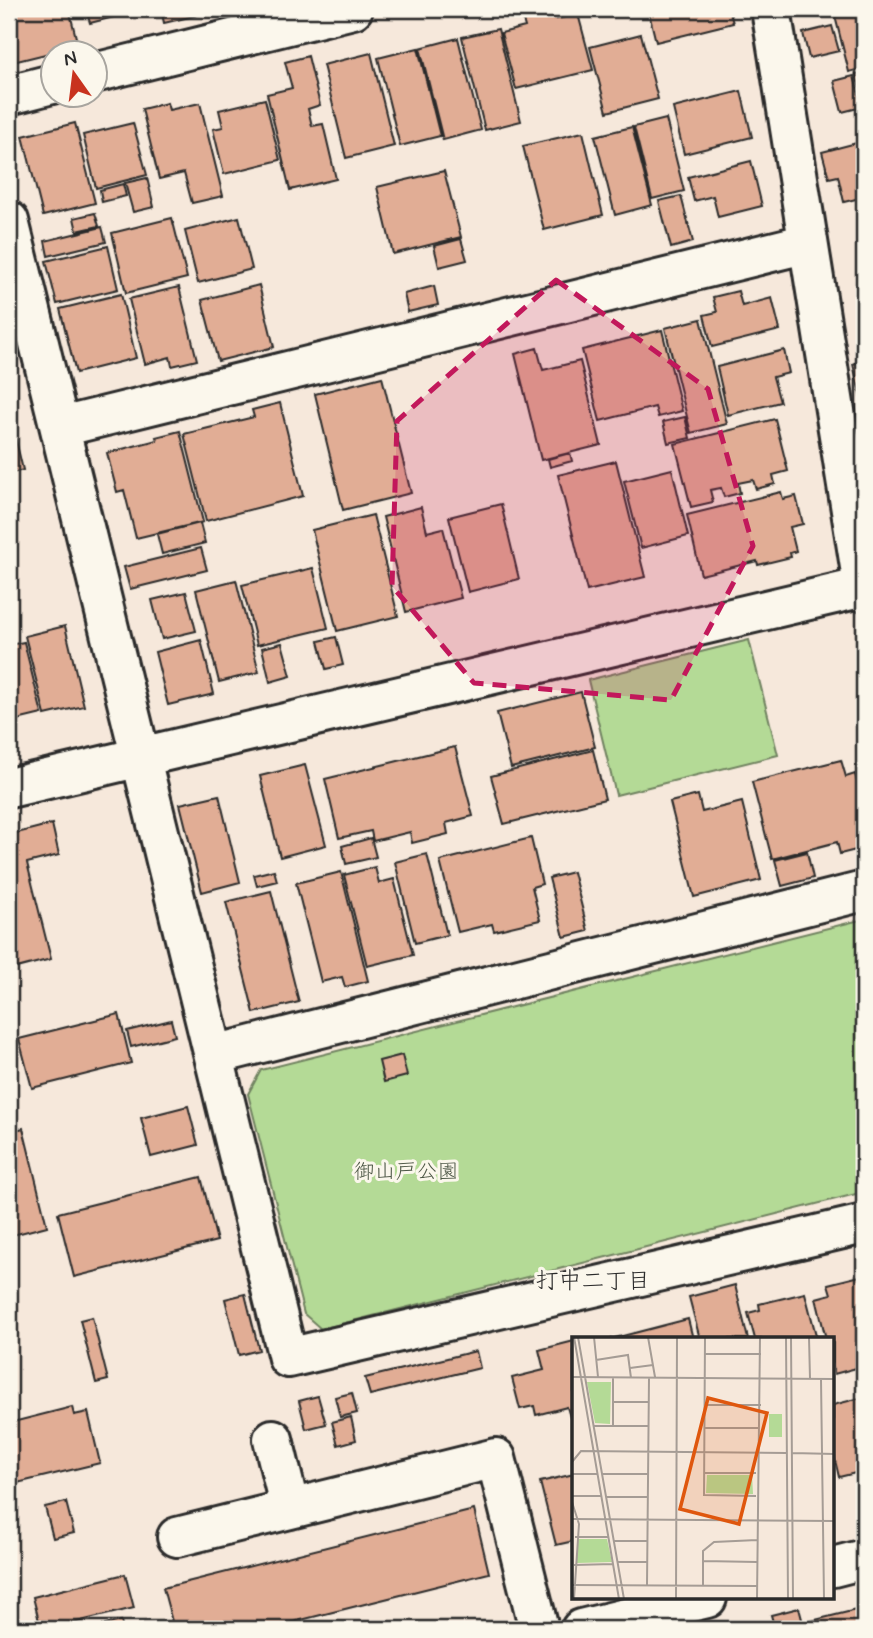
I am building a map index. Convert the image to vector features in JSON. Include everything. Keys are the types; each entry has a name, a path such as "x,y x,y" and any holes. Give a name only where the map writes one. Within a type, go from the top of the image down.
{"street":[{"path":"108,70 353,9"},
{"path":"9,788 864,588 771,9"},
{"path":"9,95 38,88"},
{"path":"9,221 288,1357 864,1224"},
{"path":"61,427 808,243"},
{"path":"214,1055 864,891"},
{"path":"273,1439 290,1509"},
{"path":"177,1537 496,1458 539,1629"},
{"path":"834,1566 864,1559"},
{"path":"581,1629 700,1600"}],"highlighted area":[{"path":"556,280 708,389 753,546 671,700 474,683 392,586 397,421"}],"green space":[{"path":"749,640 778,755 616,795 588,680"},
{"name":"御山戸公園","path":"864,919 864,1192 321,1329 304,1314 248,1094 261,1070"}],"building":[{"path":"9,9 69,9 76,38 38,38 38,56 9,63"},
{"path":"86,9 142,9 142,10 90,23"},
{"path":"161,9 211,9 211,12 164,23"},
{"path":"555,9 557,19 578,14 593,70 516,89 501,33 525,27 520,10"},
{"path":"648,9 729,9 733,23 656,42"},
{"path":"864,9 864,68 849,72 835,16"},
{"path":"832,26 839,51 809,58 803,33"},
{"path":"498,29 521,121 485,130 462,37"},
{"path":"641,34 658,99 607,112 590,47"},
{"path":"458,38 481,130 443,140 420,48"},
{"path":"418,48 440,136 400,146 378,58"},
{"path":"371,53 394,146 346,158 323,65"},
{"path":"308,56 320,105 308,109 312,126 323,124 336,179 290,190 267,94 292,88 285,62"},
{"path":"864,72 864,105 856,74"},
{"path":"854,76 862,107 842,112 834,81"},
{"path":"741,91 752,137 684,154 673,108"},
{"path":"265,99 280,160 224,174 213,129 223,127 219,110"},
{"path":"167,103 169,110 200,103 223,196 192,203 184,173 159,179 142,109"},
{"path":"666,119 684,191 652,199 634,127"},
{"path":"75,123 95,203 43,216 23,136"},
{"path":"133,123 147,175 96,188 83,135"},
{"path":"632,127 652,205 615,215 595,136"},
{"path":"583,132 603,215 544,230 523,146"},
{"path":"864,141 864,197 844,202 838,176 829,178 822,152"},
{"path":"751,161 762,206 718,217 713,196 694,201 688,177"},
{"path":"444,171 461,237 393,254 377,187"},
{"path":"147,178 154,207 133,212 125,183"},
{"path":"123,184 126,196 102,202 100,190"},
{"path":"681,196 693,242 671,248 659,201"},
{"path":"95,213 99,226 77,231 74,218"},
{"path":"239,217 252,269 198,283 185,231"},
{"path":"172,218 187,278 126,293 112,233"},
{"path":"102,227 106,242 48,256 45,241"},
{"path":"461,239 467,260 439,267 434,246"},
{"path":"108,246 118,289 57,304 46,261"},
{"path":"259,285 274,347 218,361 202,300"},
{"path":"434,286 438,305 408,312 404,294"},
{"path":"179,287 197,360 172,366 170,357 145,364 129,299"},
{"path":"738,291 742,306 772,298 780,330 712,347 704,315 717,312 713,297"},
{"path":"121,294 136,358 76,373 60,309"},
{"path":"701,319 727,424 691,433 665,328"},
{"path":"662,330 682,411 658,417 655,407 600,421 582,350"},
{"path":"537,348 543,370 580,361 601,445 541,460 515,354"},
{"path":"784,350 789,373 773,377 780,402 728,415 717,367"},
{"path":"864,361 864,411 853,364"},
{"path":"382,377 411,493 343,510 315,394"},
{"path":"280,403 303,496 206,521 184,434 254,417 252,410"},
{"path":"9,411 23,470 9,474"},
{"path":"685,417 690,438 668,443 663,422"},
{"path":"775,419 788,471 773,475 775,484 756,489 753,480 738,483 740,493 724,497 721,488 710,490 713,502 691,507 675,444"},
{"path":"180,431 203,522 136,538 124,490 117,492 107,453"},
{"path":"570,453 572,461 550,467 548,459"},
{"path":"616,461 645,577 587,591 558,475"},
{"path":"672,469 688,536 641,548 624,481"},
{"path":"781,492 783,499 796,496 803,524 790,527 796,551 790,553 791,557 758,565 757,561 701,575 687,515"},
{"path":"501,504 519,579 468,592 449,517"},
{"path":"421,507 427,532 443,528 461,598 406,612 383,517"},
{"path":"373,515 398,616 337,631 312,530"},
{"path":"200,523 205,543 162,554 157,534"},
{"path":"201,548 207,570 130,589 124,567"},
{"path":"313,568 328,628 257,645 242,585"},
{"path":"236,580 259,672 219,682 196,590"},
{"path":"186,592 196,631 162,639 152,600"},
{"path":"65,626 84,706 45,715 25,636"},
{"path":"336,637 343,665 326,669 319,641"},
{"path":"201,640 214,694 168,705 155,652"},
{"path":"24,642 42,714 9,722 9,645"},
{"path":"282,643 291,676 270,682 262,648"},
{"path":"581,692 595,747 511,768 497,713"},
{"path":"455,747 473,816 446,823 448,834 412,843 410,832 373,841 371,831 339,838 325,779"},
{"path":"593,750 605,799 504,824 491,776"},
{"path":"841,760 846,777 855,774 864,809 864,848 840,854 837,842 772,859 752,782"},
{"path":"305,765 326,845 280,857 260,776"},
{"path":"219,795 240,882 202,892 180,804"},
{"path":"698,795 702,812 742,802 761,880 694,897 670,802"},
{"path":"52,824 59,855 27,863 51,959 9,970 9,835"},
{"path":"371,838 376,857 346,864 342,846"},
{"path":"531,838 542,884 532,887 540,920 494,931 492,924 458,932 440,861"},
{"path":"807,852 813,878 782,886 775,860"},
{"path":"427,854 447,935 415,943 395,862"},
{"path":"375,867 379,883 394,879 413,955 367,966 344,875"},
{"path":"274,870 277,881 257,886 254,875"},
{"path":"341,872 368,981 345,987 342,977 321,982 296,883"},
{"path":"573,872 588,931 564,937 549,878"},
{"path":"271,891 299,1002 254,1013 226,902"},
{"path":"119,1014 131,1063 32,1088 19,1039"},
{"path":"171,1020 175,1036 131,1047 127,1031"},
{"path":"402,1055 407,1076 384,1082 379,1061"},
{"path":"188,1106 198,1145 151,1157 141,1118"},
{"path":"23,1128 47,1226 9,1236 9,1132"},
{"path":"201,1177 217,1241 74,1277 58,1213"},
{"path":"864,1275 864,1366 834,1374 834,1337 826,1337 816,1298 831,1294 828,1284"},
{"path":"735,1285 748,1337 699,1337 689,1297"},
{"path":"805,1293 816,1337 754,1337 748,1313 760,1310 759,1304"},
{"path":"245,1294 259,1350 239,1355 225,1299"},
{"path":"92,1317 108,1380 96,1383 80,1320"},
{"path":"688,1319 692,1337 619,1337"},
{"path":"572,1342 572,1416 567,1407 536,1415 534,1406 520,1409 512,1378 544,1370 539,1350"},
{"path":"476,1351 480,1368 370,1395 365,1378"},
{"path":"352,1393 357,1413 340,1417 335,1397"},
{"path":"318,1396 326,1424 306,1429 299,1401"},
{"path":"864,1397 864,1471 839,1477 834,1456 834,1405"},
{"path":"72,1407 74,1415 88,1412 100,1463 9,1485 9,1423"},
{"path":"351,1417 356,1440 338,1445 332,1422"},
{"path":"572,1474 572,1541 556,1545 540,1482"},
{"path":"66,1502 74,1533 53,1538 45,1507"},
{"path":"474,1510 489,1573 265,1629 174,1629 163,1588"},
{"path":"125,1574 134,1608 41,1629 33,1597"},
{"path":"799,1608 803,1623 864,1608 864,1629 775,1629 771,1615"},
{"path":"121,1621 123,1629 89,1629"},
{"path":"752,1624 753,1629 733,1629"}],"district":[{"name":"打中二丁目","path":"593,1280"}]}
